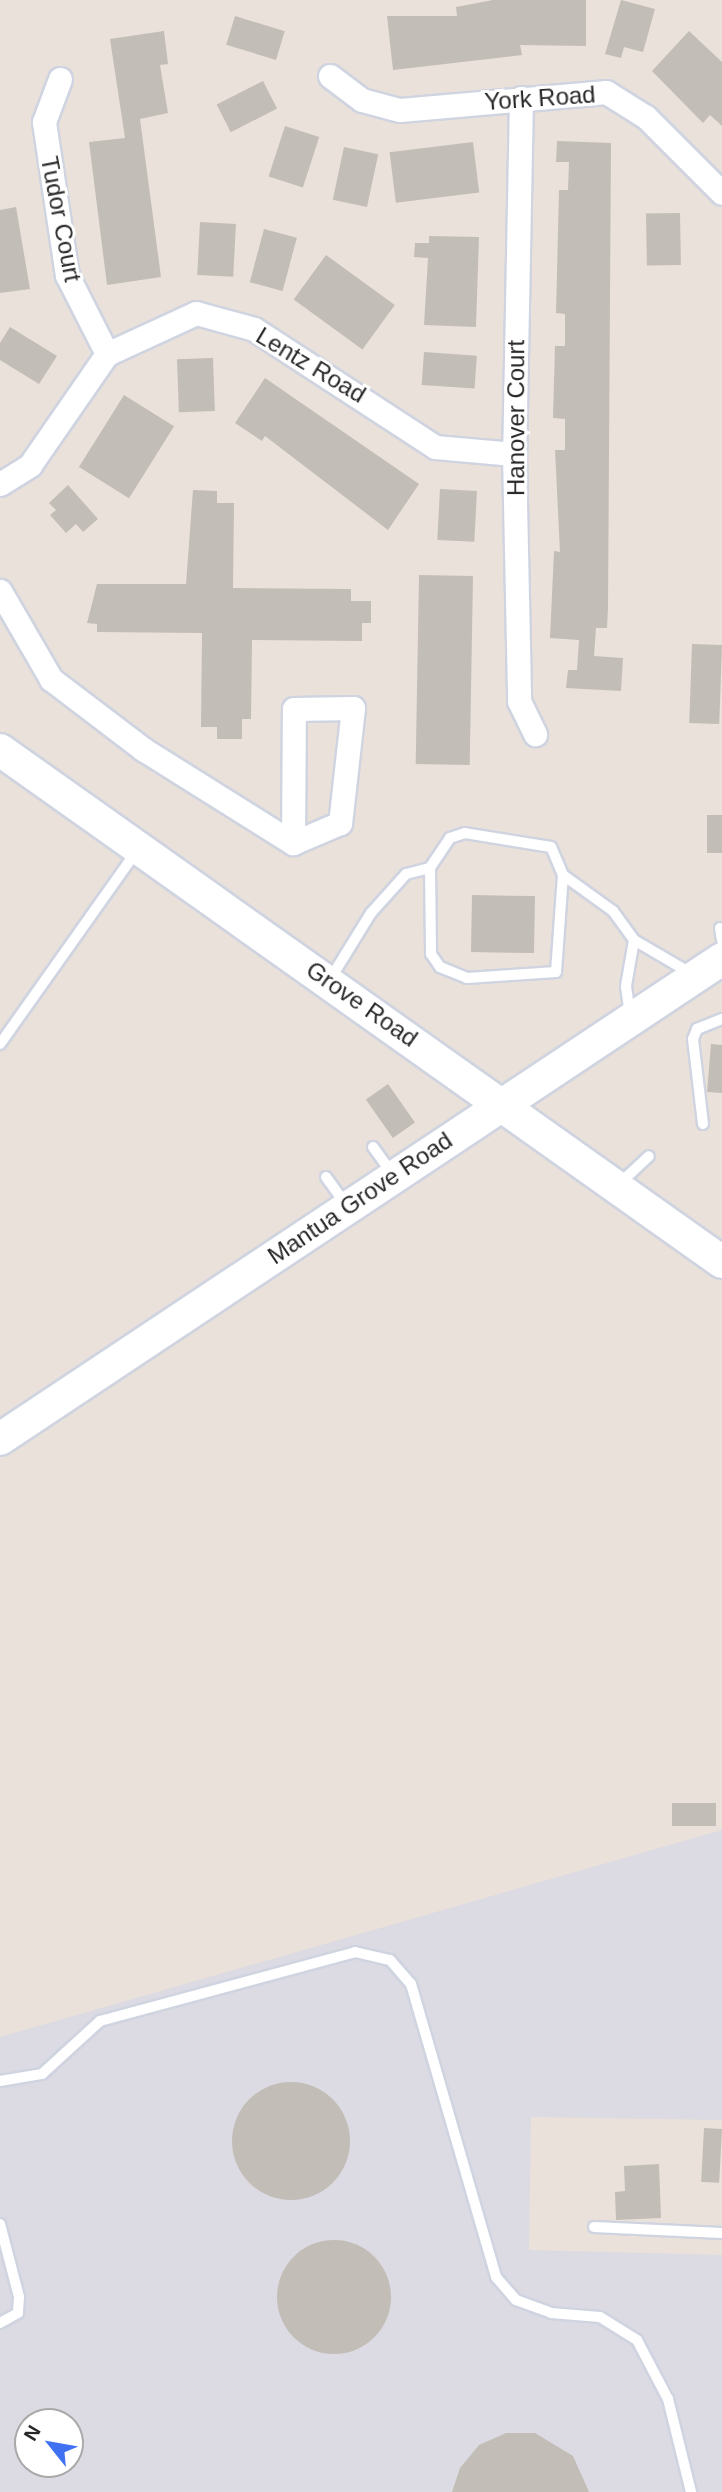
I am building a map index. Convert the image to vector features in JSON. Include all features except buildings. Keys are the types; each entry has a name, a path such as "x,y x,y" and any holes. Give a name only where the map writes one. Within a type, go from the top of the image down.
{"main road":[{"name":"Grove Road","path":"0,750 503,1103 722,1262"},
{"name":"Mantua Grove Road","path":"0,1439 709,968"}],"street":[{"name":"York Road","path":"330,76 362,100 400,110 606,92 646,117 722,193"},
{"name":"Tudor Court","path":"60,79 44,122 67,275 107,354"},
{"name":"Hanover Court","path":"521,98 514,454 519,701 535,734"},
{"name":"Lentz Road","path":"107,354 196,313 254,329 435,447 514,454"},
{"path":"0,484 30,464 107,354"},
{"path":"0,592 51,680 144,748 293,843"},
{"path":"353,708 340,823 293,843 294,709 353,708"}],"lane":[{"path":"563,875 556,972 467,978 440,967 431,954 429,868 450,838 465,833 543,841 563,875 612,911 634,940 709,968"},
{"path":"0,1044 139,847"},
{"path":"329,981 397,884 406,874 429,868"},
{"path":"720,928 722,941"},
{"path":"631,1019 626,986 634,940"},
{"path":"703,1124 693,1039 697,1029 722,1019"},
{"path":"373,1147 394,1176"},
{"path":"617,1186 649,1156"},
{"path":"326,1177 347,1206"},
{"path":"0,2081 42,2074 100,2021 355,1952 390,1960 411,1983 496,2277 516,2300 551,2314 600,2317 637,2340 668,2399 691,2492"},
{"path":"0,2224 19,2297 18,2313 0,2323"},
{"path":"594,2227 722,2233"}],"shaded area":[{"path":"722,1830 722,2120 531,2117 529,2250 722,2255 722,2492 0,2492 0,2037"}]}
